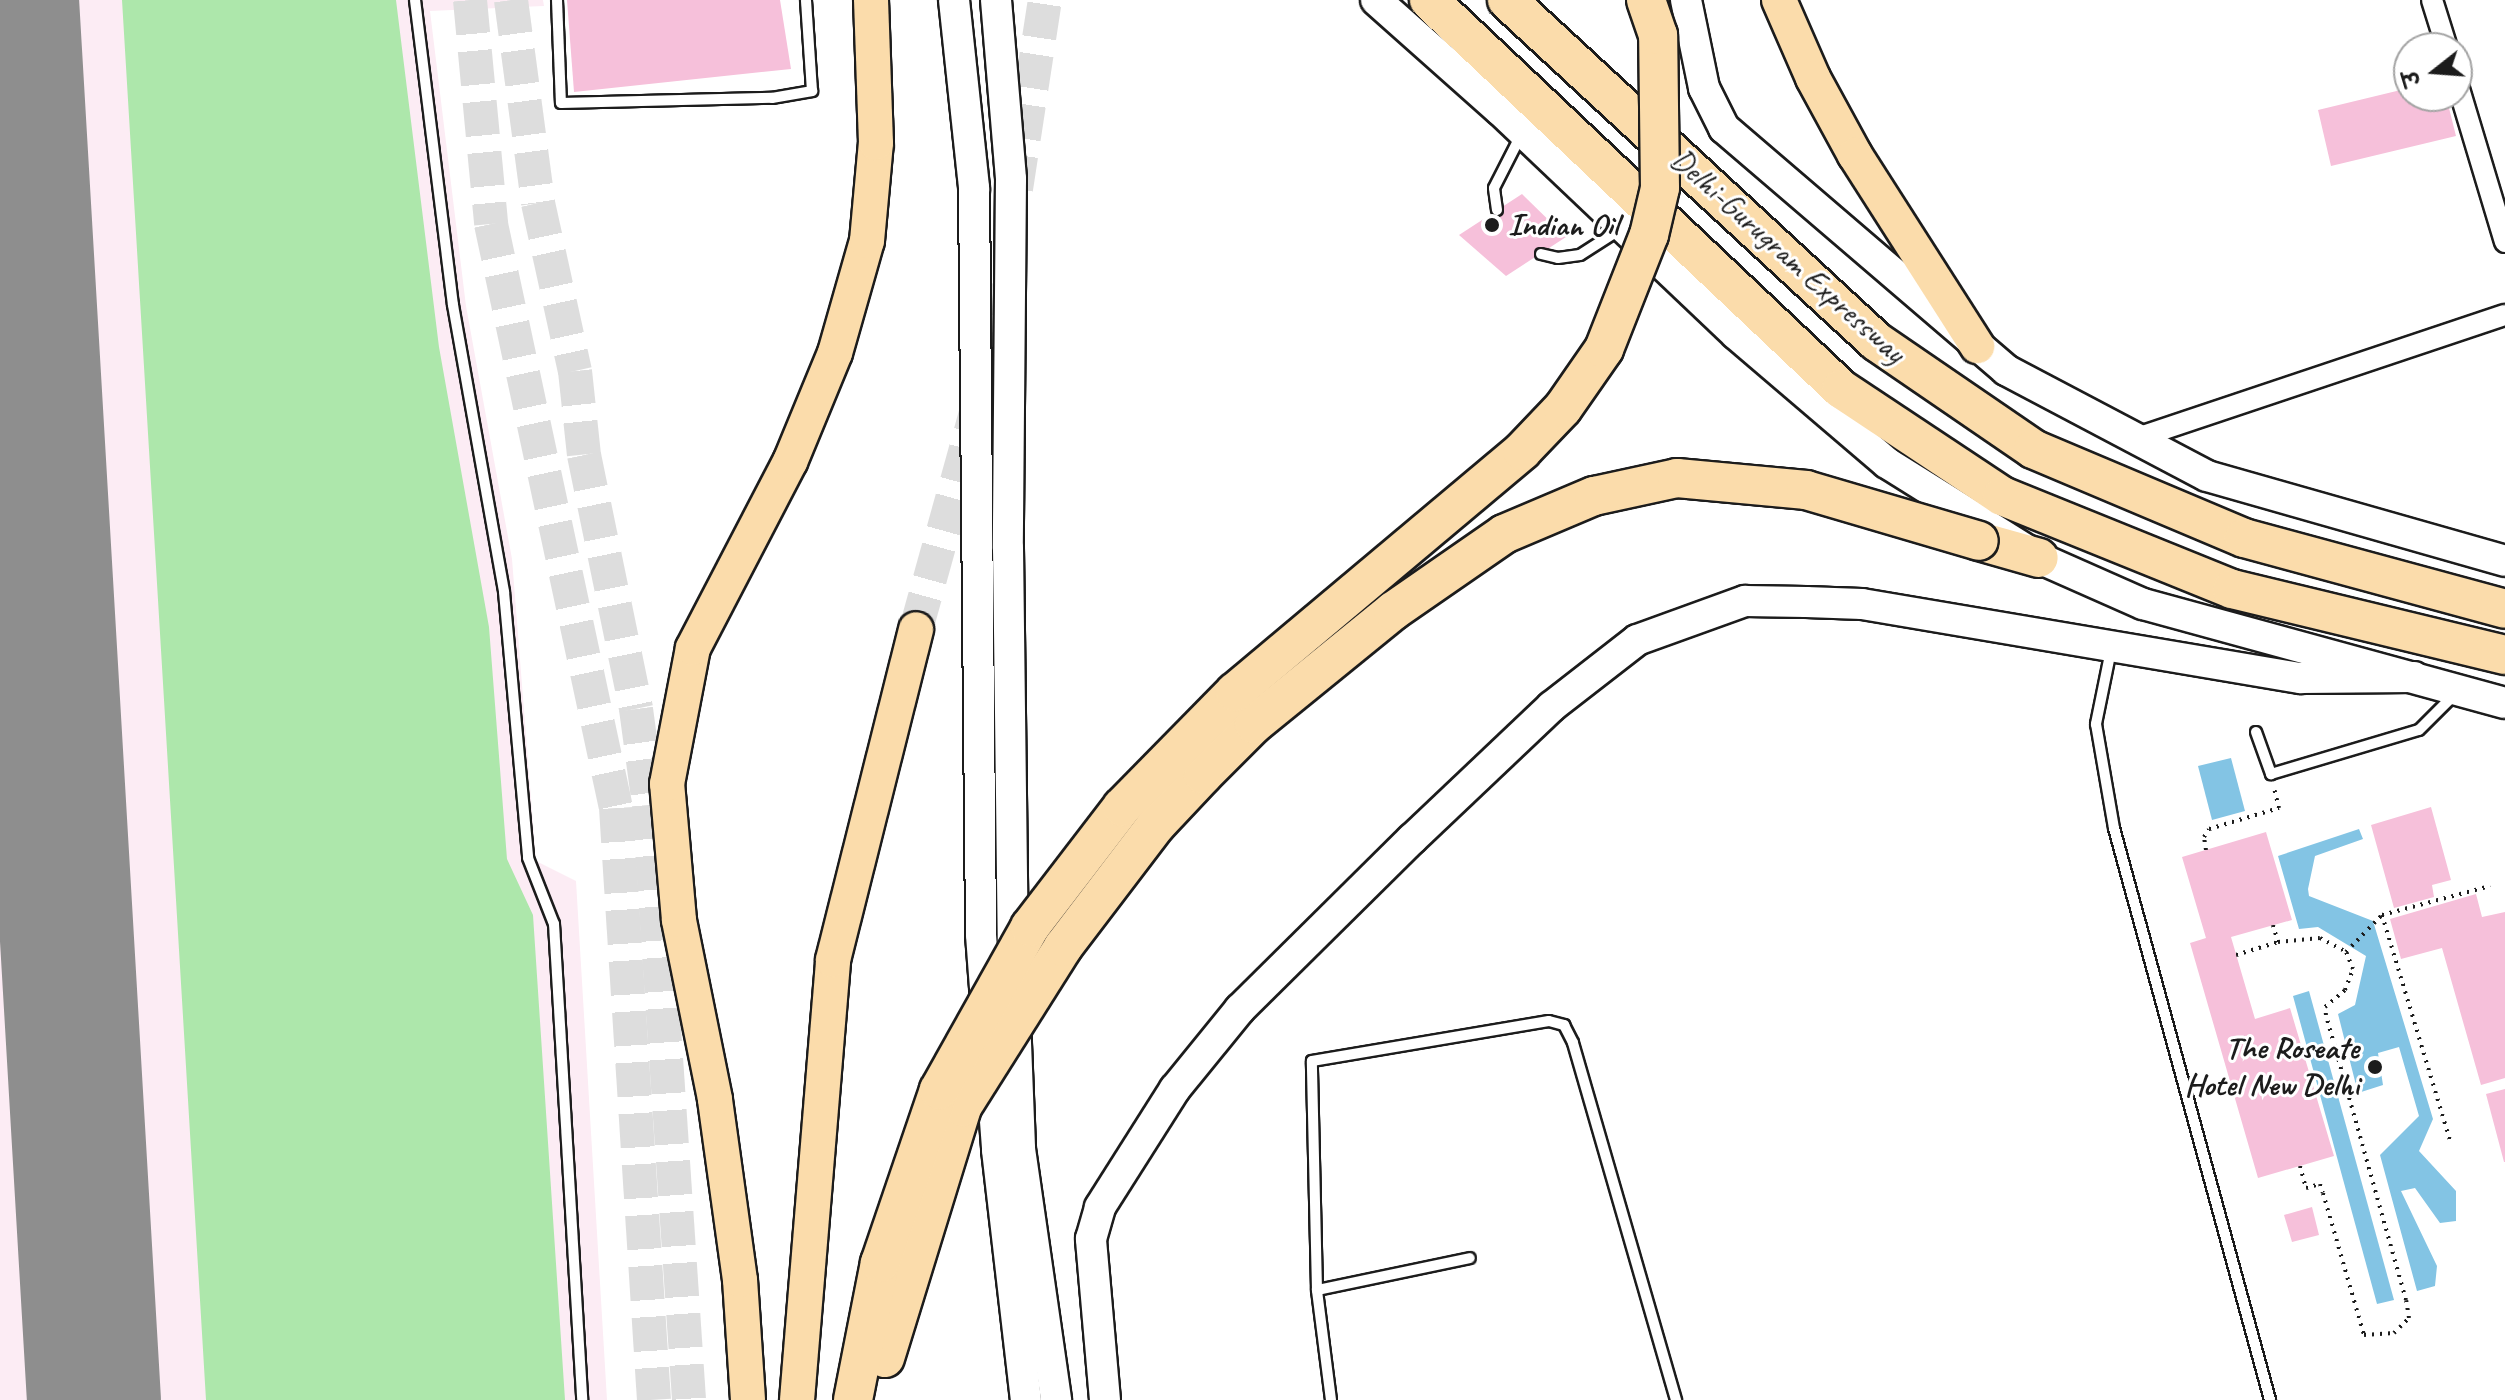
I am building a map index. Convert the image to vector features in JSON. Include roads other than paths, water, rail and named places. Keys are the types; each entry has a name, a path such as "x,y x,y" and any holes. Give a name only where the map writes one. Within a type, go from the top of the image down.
{"highway":[{"path":"748,1400 740,1280 715,1099 679,920 667,784 693,648 790,462 835,353 867,241 876,143 871,0"},
{"name":"Delhi-Gurugram Expressway","path":"1429,0 1524,111 1841,389 2002,496 2232,589 2505,655"},
{"name":"Delhi-Gurugram Expressway","path":"1507,0 1877,342 2033,449 2244,538 2504,608"},
{"path":"853,1400 880,1263 939,1090 1030,927 1122,807 1235,692 1522,451 1563,408 1604,349 1649,235 1660,188 1658,35 1646,0"},
{"path":"1779,0 1813,78 1855,155 1977,346"},
{"path":"876,1400 893,1321 962,1107 1063,947 1156,825 1203,775 1254,724 1393,611 1504,534 1594,496 1677,478 1806,490 2039,558"},
{"path":"797,1400 833,960 916,629"}],"main road":[{"path":"954,0 974,188 981,935 997,1150 1026,1400"},
{"path":"996,0 1011,179 1008,548 1020,1149 1056,1400"},
{"path":"1376,0 1524,111 1623,227 1736,334 1887,463 2039,558 2143,604 2505,703"},
{"path":"1686,0 1704,88 1724,128 2006,370 2131,440 2207,476 2505,561"},
{"path":"1105,1400 1091,1239 1100,1207 1175,1089 1260,988 1551,707 1637,640 1745,601 1862,604 2301,678 2414,677"}],"street":[{"path":"2432,0 2442,32"},
{"path":"2466,112 2505,242"},
{"path":"2131,440 2505,315"}],"lane":[{"path":"415,0 447,266 504,592 528,858 554,924 582,1400"},
{"path":"557,0 561,103 772,98 812,91 806,0"},
{"path":"1497,210 1494,188 1524,111"},
{"path":"1541,254 1558,258 1580,255 1623,227"},
{"path":"2112,647 2096,724 2114,828 2270,1400"},
{"path":"2256,732 2271,774 2419,730 2459,690"},
{"path":"1331,1400 1317,1290 1312,1061 1549,1021 1564,1025 1573,1043 1676,1400"},
{"path":"1317,1290 1470,1258"}],"water":[{"path":"2231,758 2245,811 2212,820 2198,766"},
{"path":"2359,829 2363,839 2315,856 2308,889 2309,896 2373,921 2433,1119 2419,1151 2456,1191 2456,1221 2440,1223 2415,1188 2401,1191 2437,1266 2435,1286 2417,1291 2380,1155 2419,1116 2399,1047 2378,1053 2383,1085 2358,1093 2338,1014 2355,1005 2366,956 2318,927 2299,929 2278,856"},
{"path":"2309,991 2394,1300 2377,1304 2293,996"}],"tunnel":[{"path":"470,0 491,224 616,808 654,1400"},
{"path":"511,0 538,203 575,371 584,455 636,709 649,805 689,1400"},
{"path":"1016,189 1045,0"},
{"path":"916,629 989,366 1002,285"}],"place":[{"name":"Indian Oil","path":"1492,225"},
{"name":"The Roseate Hotel New Delhi","path":"2375,1067"}]}
